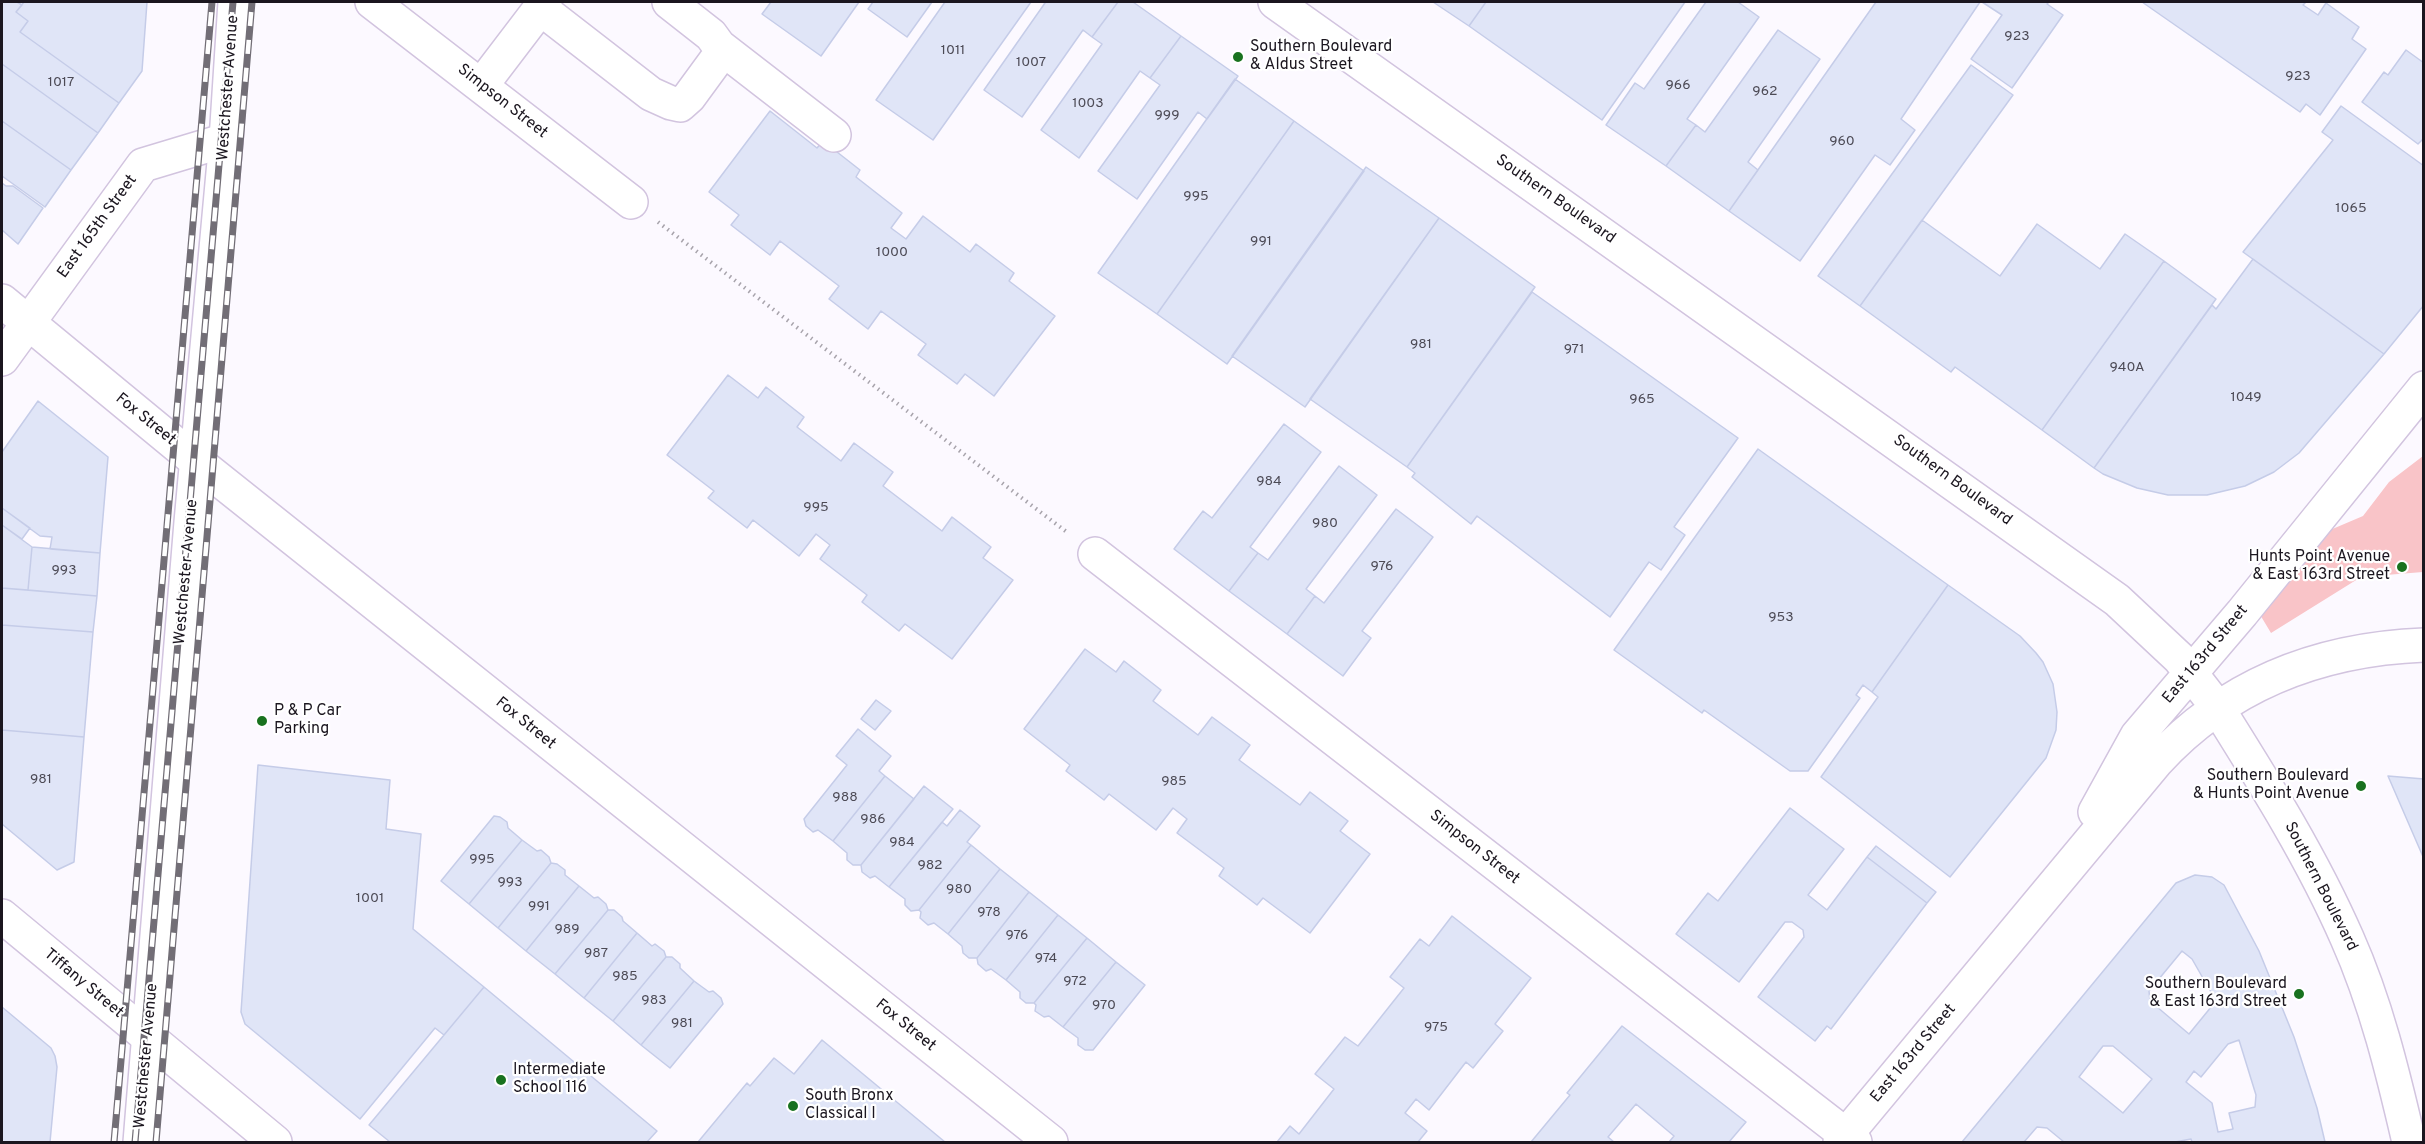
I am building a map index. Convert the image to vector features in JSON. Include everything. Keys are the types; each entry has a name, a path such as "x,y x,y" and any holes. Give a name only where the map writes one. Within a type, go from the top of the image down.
{"street":[{"name":"Westchester Avenue","path":"140,1143 196,461 226,140 235,2"},
{"name":"Simpson Street","path":"372,2 632,202"},
{"path":"669,2 711,35 719,46 834,135"},
{"name":"Southern Boulevard","path":"1275,2 2108,593 2144,623 2191,672 2217,708 2304,849 2348,939 2365,982 2409,1143"},
{"path":"481,86 543,5 651,94 671,103 680,105 689,97 719,56 719,46"},
{"name":"East 165th Street","path":"2,359 143,165 226,140"},
{"name":"Fox Street","path":"2,301 196,461 1051,1143"},
{"name":"East 163rd Street","path":"2056,882 2137,736 2242,613 2424,388"},
{"name":"Simpson Street","path":"1095,554 1847,1140"},
{"name":"East 163rd Street","path":"1847,1140 2056,882 2177,739 2217,708 2291,669 2343,655 2424,645"},
{"name":"Tiffany Street","path":"2,916 275,1143"}],"path":[{"path":"632,202 1095,554"}],"shaded area":[{"path":"2423,456 2423,572 2361,577 2271,633 2259,613 2316,536 2363,516 2389,482"}],"building":[{"path":"2,2 17,2 22,5 16,12 28,21 20,32 119,103 98,133 2,64"},
{"path":"24,2 147,2 142,71 119,103 20,32 28,21 16,12"},
{"path":"771,2 859,2 821,56 762,14"},
{"path":"873,2 932,2 907,37 868,9"},
{"path":"945,2 1031,2 933,140 876,100"},
{"path":"1043,2 1118,2 1092,37 1083,30 1022,117 984,90 1045,3"},
{"path":"1118,2 1133,2 1181,36 1150,78 1140,71 1079,158 1041,130 1102,44 1092,37"},
{"path":"1433,2 1486,2 1469,26"},
{"path":"1486,2 1685,2 1602,120 1469,26"},
{"path":"1706,2 1738,2 1759,17 1687,119 1696,125 1666,166 1606,125 1635,83 1644,89"},
{"path":"1876,2 1980,2 1901,119 1915,130 1890,165 1875,155 1800,261 1729,211"},
{"path":"1982,2 2049,2 2047,4 2063,15 2012,88 1971,59 2002,15"},
{"path":"2142,2 2306,2 2303,5 2318,15 2326,3 2359,27 2352,39 2366,49 2320,115 2306,104 2300,112"},
{"path":"1778,30 1820,59 1748,162 1758,170 1729,211 1666,166 1696,125 1705,132"},
{"path":"1181,36 1238,76 1207,119 1198,112 1137,199 1098,171 1160,85 1150,78"},
{"path":"2406,50 2424,63 2424,138 2418,144 2362,102 2384,72 2388,75"},
{"path":"2,64 98,133 71,170 2,121"},
{"path":"1971,65 2013,95 1860,306 1818,276"},
{"path":"1235,79 1294,121 1157,314 1098,273"},
{"path":"2341,106 2424,166 2424,305 2384,354 2243,252 2333,140 2322,132"},
{"path":"770,111 817,148 823,141 860,170 856,177 902,213 891,228 906,239 923,216 970,252 976,244 1014,273 1009,281 1055,316 994,396 965,374 957,384 918,355 926,344 881,311 868,329 829,299 839,286 780,241 770,255 731,225 739,215 709,192"},
{"path":"2,121 71,170 45,207 2,176"},
{"path":"1294,121 1364,171 1227,364 1157,314"},
{"path":"1366,167 1439,218 1305,407 1232,356"},
{"path":"2,183 6,186 13,186 43,208 18,244 2,230"},
{"path":"1439,218 1535,287 1407,467 1310,399"},
{"path":"1922,220 2000,276 2037,224 2100,269 2125,234 2164,261 2042,430 1955,367 1951,372 1860,306"},
{"path":"2253,259 2384,354 2299,453 2274,472 2245,486 2207,495 2168,495 2137,488 2094,468 2212,305 2216,309"},
{"path":"2164,261 2216,299 2094,468 2042,430"},
{"path":"1532,292 1738,438 1674,527 1685,535 1661,570 1649,562 1610,617 1477,516 1471,524 1412,477 1415,473 1407,467"},
{"path":"728,375 758,398 766,387 804,417 797,427 841,461 854,443 893,472 883,486 942,531 952,517 991,547 983,558 1013,580 952,659 905,624 899,631 862,602 867,595 820,559 830,545 816,534 799,556 753,520 747,528 708,498 714,491 667,455"},
{"path":"38,401 108,457 100,553 50,549 52,537 40,536 2,508 2,452"},
{"path":"1284,424 1321,452 1250,547 1258,553 1229,591 1174,549 1203,511 1212,518"},
{"path":"1758,449 1948,585 1872,692 1863,685 1856,695 1860,698 1808,771 1790,771 1704,710 1702,713 1614,650"},
{"path":"1339,466 1377,495 1306,589 1315,596 1287,634 1229,591 1258,553 1268,560"},
{"path":"2,508 30,528 22,539 2,525"},
{"path":"1396,509 1433,537 1362,631 1371,638 1343,676 1287,634 1315,596 1324,603"},
{"path":"2,525 32,547 28,590 2,588"},
{"path":"32,547 100,553 97,596 28,590"},
{"path":"1948,585 2020,636 2036,653 2043,662 2053,684 2057,712 2056,730 2046,758 1950,877 1821,777 1878,697 1872,692"},
{"path":"2,588 97,596 93,632 2,625"},
{"path":"2,625 93,632 84,737 2,730"},
{"path":"1085,649 1116,672 1124,661 1161,690 1153,701 1198,735 1212,717 1250,745 1239,760 1300,805 1310,792 1348,821 1340,831 1370,854 1310,933 1263,898 1257,905 1219,876 1224,868 1177,833 1187,819 1173,808 1156,830 1109,794 1104,800 1066,771 1070,765 1024,729"},
{"path":"876,700 891,711 875,730 861,719"},
{"path":"858,729 891,756 879,771 885,776 833,841 818,830 813,832 806,826 804,819 847,765 836,756"},
{"path":"2,730 84,737 74,862 57,870 2,824"},
{"path":"258,765 390,780 386,829 421,834 413,929 484,987 444,1035 435,1028 360,1119 245,1024 241,1012"},
{"path":"885,776 914,799 861,865 853,865 847,860 847,853 833,841"},
{"path":"2388,776 2424,779 2424,859"},
{"path":"924,786 953,809 889,887 875,876 870,878 862,872 861,865"},
{"path":"1790,808 1844,849 1808,895 1827,910 1867,857 1927,903 1831,1029 1827,1026 1815,1041 1758,997 1804,937 1803,930 1792,922 1785,922 1739,982 1676,934 1708,893 1718,901"},
{"path":"960,810 980,826 967,842 971,845 919,910 911,911 905,905 905,899 889,887 942,822 947,826"},
{"path":"494,816 507,822 508,828 522,840 469,904 441,881"},
{"path":"522,840 537,851 541,850 549,857 551,863 498,928 469,904"},
{"path":"971,845 1000,869 948,934 934,923 928,925 920,918 919,910"},
{"path":"1876,846 1936,892 1927,903 1867,857"},
{"path":"551,863 565,870 565,875 579,886 526,951 498,928"},
{"path":"1000,869 1029,892 977,958 969,958 963,953 962,946 948,934"},
{"path":"2195,875 2212,877 2224,885 2259,951 2294,1037 2317,1108 2325,1142 2192,1142 2191,1139 2175,1142 2064,1142 2047,1128 2037,1127 2024,1142 1962,1142 2176,883","holes":["2182,951 2192,959 2216,1001 2189,1034 2150,1001 2149,991","2239,1040 2256,1095 2255,1107 2229,1113 2233,1129 2218,1132 2212,1103 2186,1082 2194,1071 2201,1077 2228,1044","2103,1046 2113,1046 2152,1079 2123,1113 2079,1077"]},
{"path":"579,886 594,898 598,897 606,904 608,910 555,974 526,951"},
{"path":"1029,892 1058,915 1006,980 991,969 986,971 978,964 977,958"},
{"path":"608,910 614,910 637,933 584,998 555,974"},
{"path":"1058,915 1087,938 1034,1003 1026,1003 1020,998 1020,992 1006,980"},
{"path":"1452,916 1531,978 1495,1024 1503,1031 1473,1068 1466,1062 1429,1110 1416,1099 1405,1113 1427,1131 1418,1142 1277,1142 1290,1126 1299,1134 1334,1089 1315,1074 1345,1037 1358,1046 1404,988 1390,977 1420,939 1429,946"},
{"path":"637,933 652,946 655,944 664,951 666,957 613,1021 584,998"},
{"path":"1087,938 1116,962 1063,1027 1049,1016 1044,1017 1035,1011 1034,1003"},
{"path":"666,957 672,957 694,981 641,1045 613,1021"},
{"path":"1116,962 1145,985 1093,1050 1085,1050 1078,1045 1078,1038 1063,1027"},
{"path":"694,981 709,992 713,991 721,998 723,1004 670,1068 641,1045"},
{"name":"Intermediate School 116","path":"484,987 657,1131 647,1142 390,1142 369,1125"},
{"path":"2,1007 51,1048 55,1056 57,1067 50,1142 2,1142"},
{"path":"1622,1026 1746,1122 1729,1142 1669,1142 1674,1136 1636,1104 1608,1137 1614,1142 1531,1142 1570,1095 1567,1093"},
{"path":"822,1040 945,1142 698,1142 747,1083 750,1086 774,1058 794,1074"}],"railway":[{"path":"114,1142 212,2"},
{"path":"135,1142 233,2"},
{"path":"156,1142 252,2"}],"place":[{"name":"Southern Boulevard & Aldus Street","path":"1238,57"},
{"name":"Hunts Point Avenue & East 163rd Street","path":"2402,567"},
{"name":"P & P Car Parking","path":"262,721"},
{"name":"Southern Boulevard & Hunts Point Avenue","path":"2361,786"},
{"name":"Southern Boulevard & East 163rd Street","path":"2299,994"},
{"name":"Intermediate School 116","path":"501,1080"},
{"name":"South Bronx Classical I","path":"793,1106"}]}
